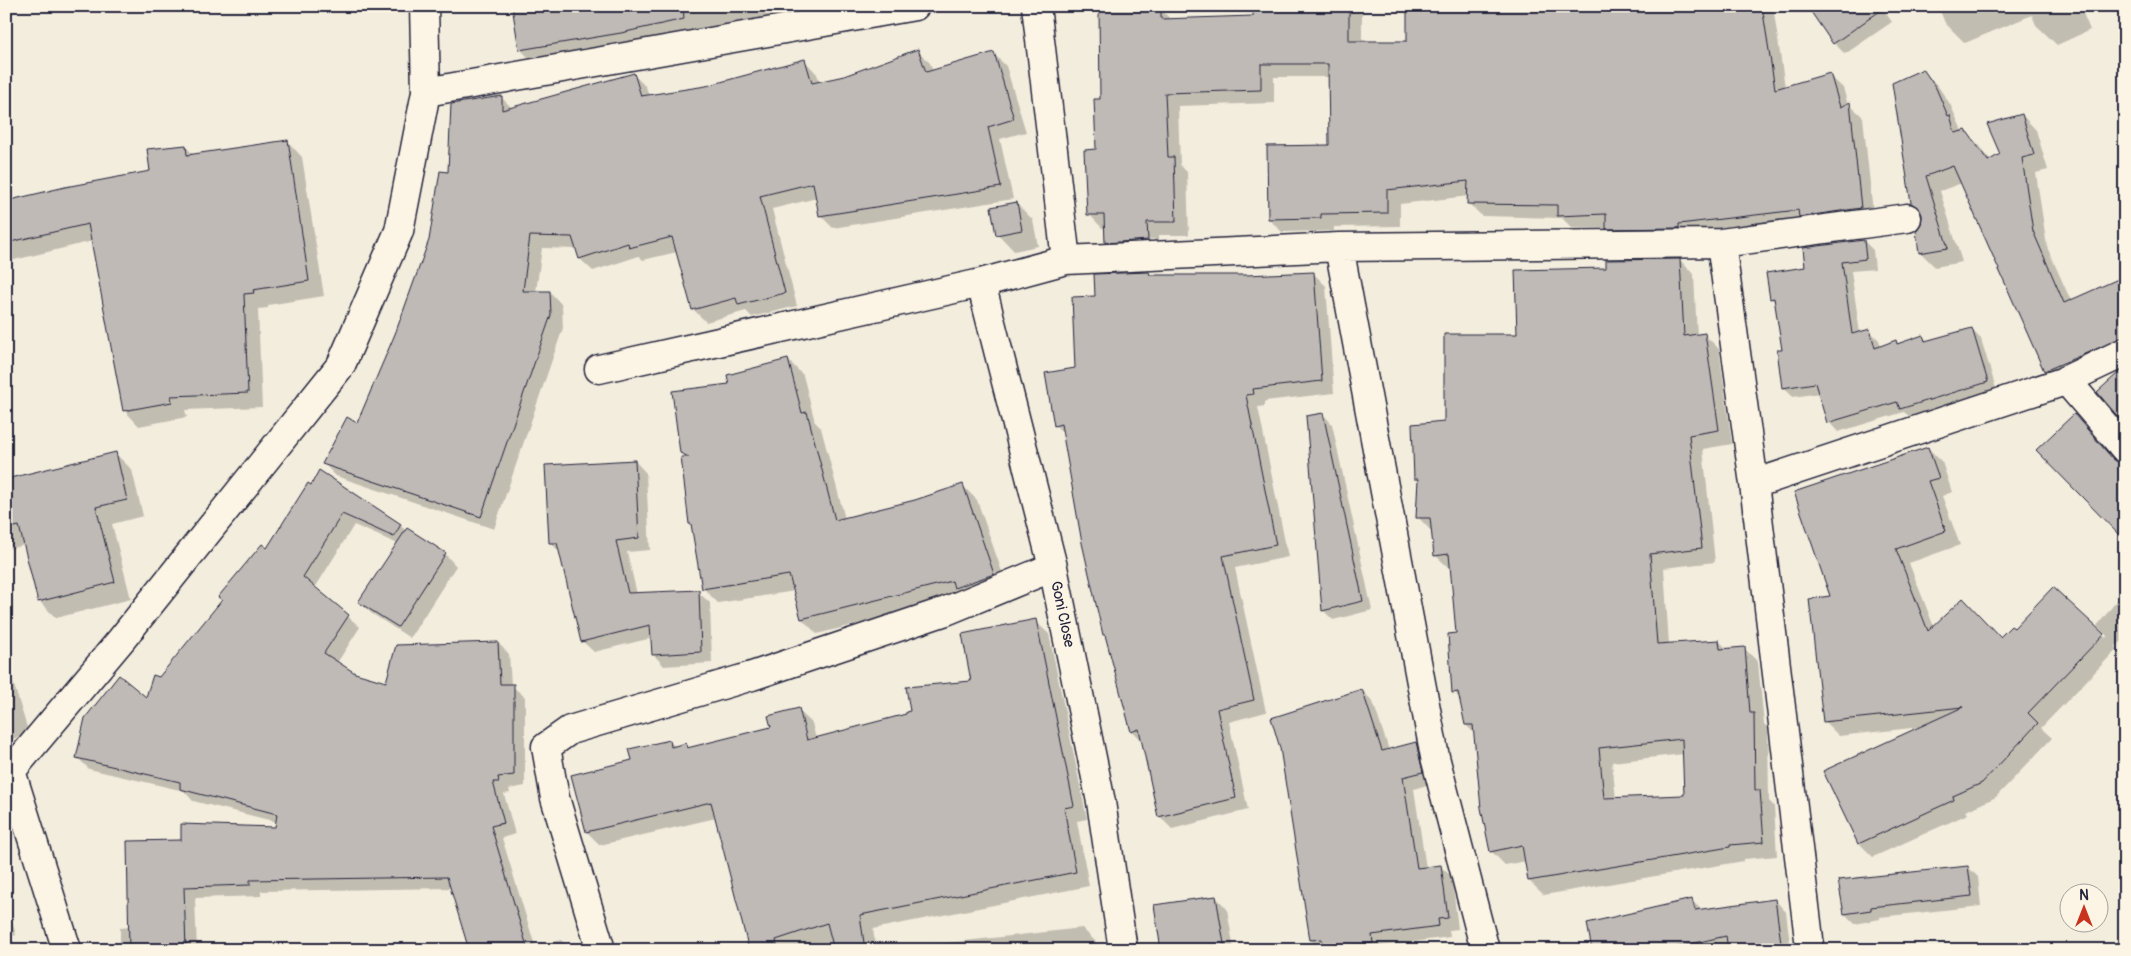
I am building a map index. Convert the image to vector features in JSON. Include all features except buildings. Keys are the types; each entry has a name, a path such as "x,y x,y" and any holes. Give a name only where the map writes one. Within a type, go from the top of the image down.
{"street":[{"path":"67,950 9,772 121,640 341,365 398,232 426,92 424,6"},
{"path":"426,92 915,6"},
{"path":"1036,6 1066,260"},
{"path":"599,369 981,283 1066,260 1339,247 1721,243 1907,218"},
{"path":"1721,243 1754,484 1809,939"},
{"path":"1339,247 1435,757 1485,950"},
{"name":"Goni Close","path":"981,283 1054,567 1101,802 1123,950"},
{"path":"1754,484 2066,380 2125,352"},
{"path":"2066,380 2125,450"},
{"path":"601,950 555,798 546,747 570,730 752,676 946,611 1054,567"}]}
